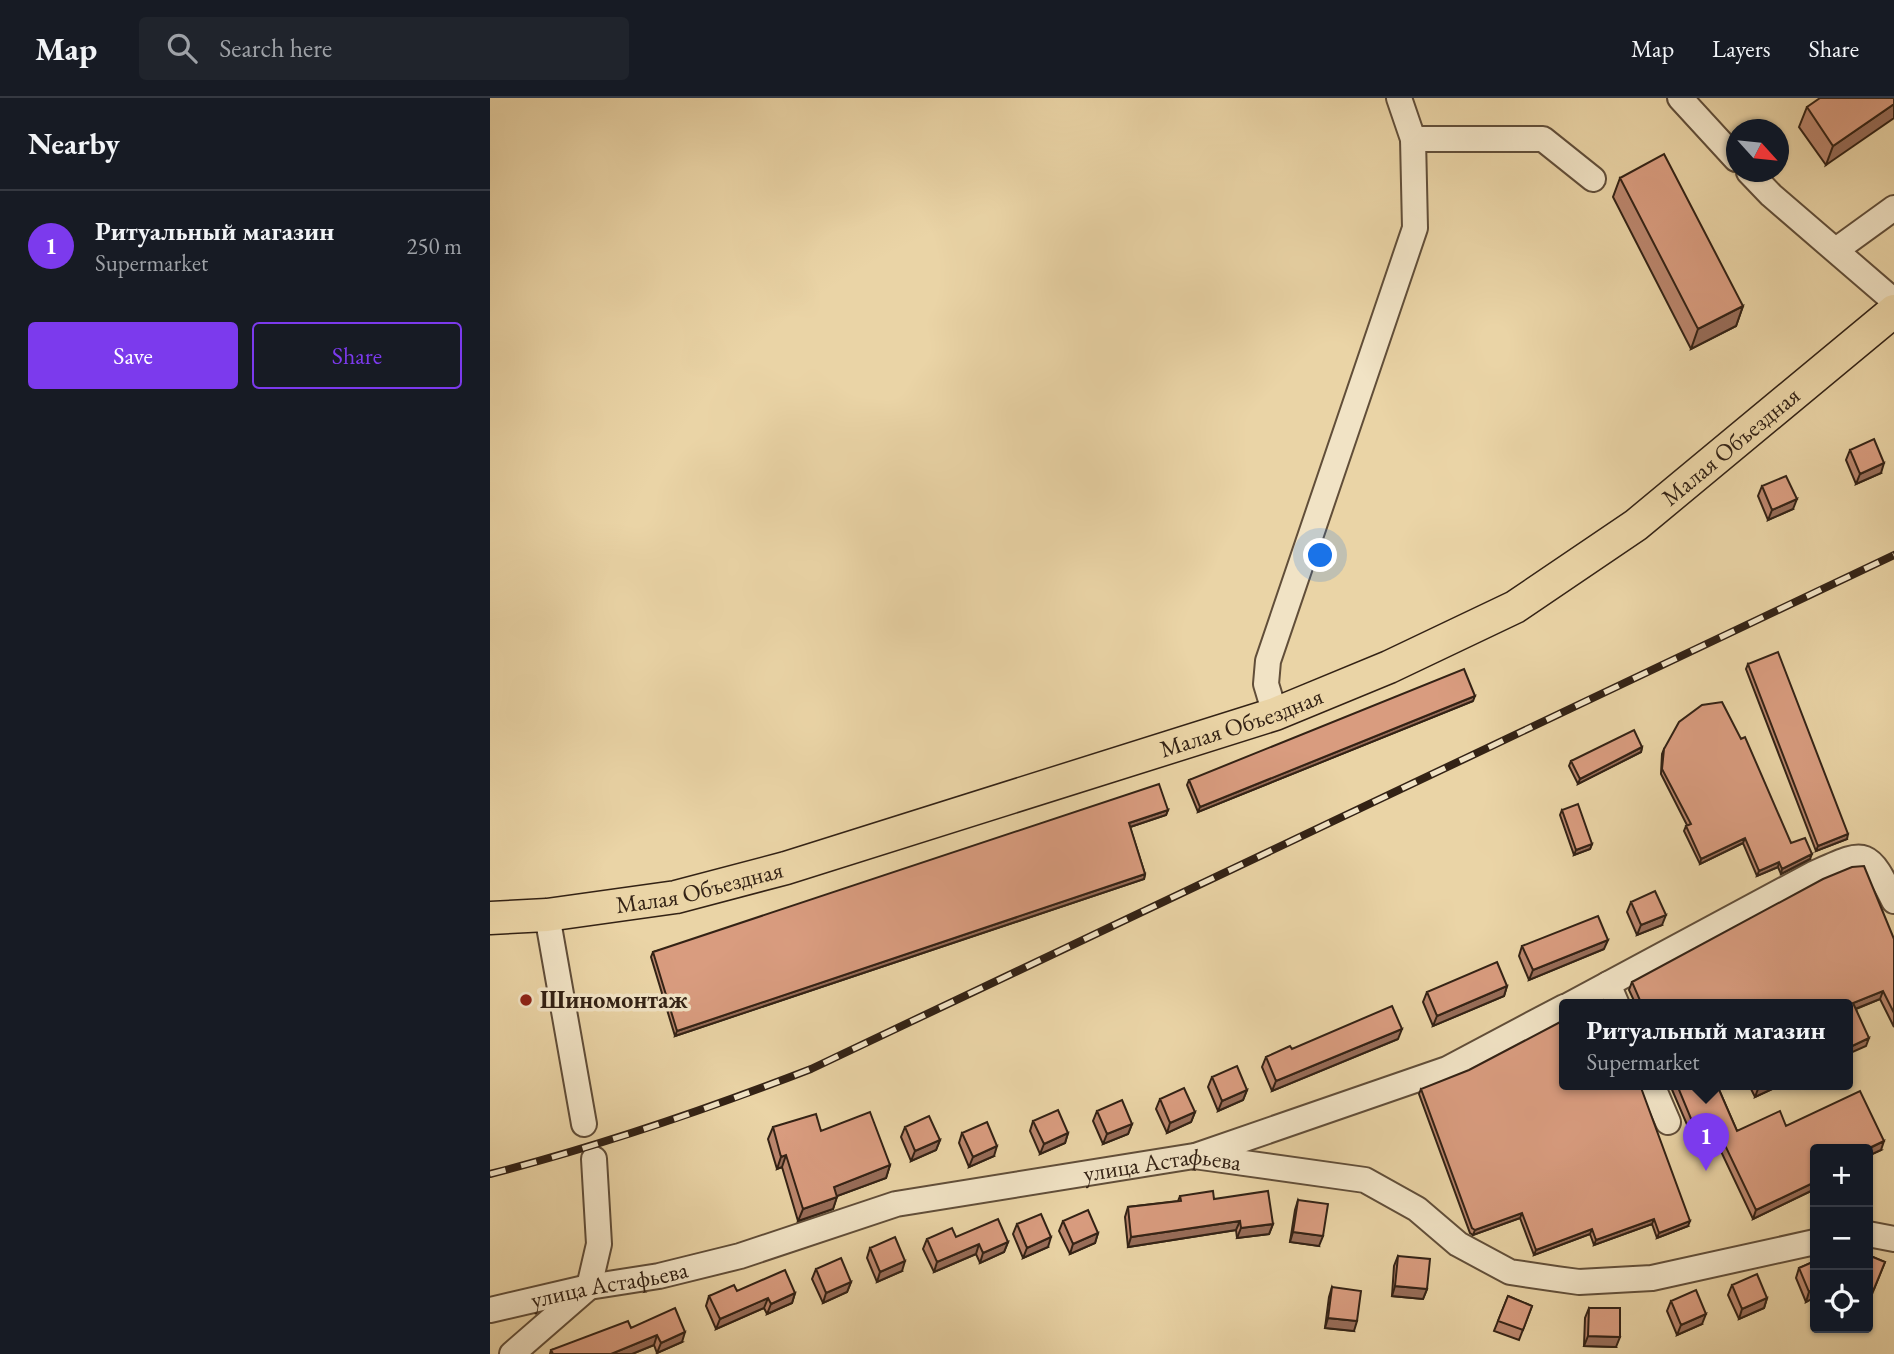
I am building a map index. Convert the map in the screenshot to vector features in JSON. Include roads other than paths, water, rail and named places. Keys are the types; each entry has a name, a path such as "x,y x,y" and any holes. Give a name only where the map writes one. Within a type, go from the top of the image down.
{"main road":[{"name":"Малая Объездная","path":"490,918 547,915 676,897 786,868 1275,714 1390,667 1515,607 1636,525 1894,311"}],"street":[{"path":"1275,714 1266,684 1268,661 1415,228 1413,139 1399,98"},
{"path":"1680,98 1726,147"},
{"path":"1413,139 1543,139 1593,178"},
{"path":"1759,182 1894,301"},
{"path":"1836,250 1894,208"},
{"path":"1595,999 1613,995 1813,874 1852,857 1869,859 1877,867 1894,901"},
{"path":"547,915 584,1124"},
{"path":"1194,1156 1447,1069 1559,1010"},
{"path":"1654,1090 1668,1122"},
{"name":"улица Астафьева","path":"490,1310 589,1287 659,1276 740,1256 896,1204 1194,1156 1365,1180 1417,1209 1458,1244 1510,1272 1579,1282 1652,1278 1810,1243"},
{"path":"512,1354 589,1287 600,1244 594,1159"},
{"path":"1873,1235 1894,1239"}],"railway":[{"path":"490,1174 572,1152 652,1126 811,1069 1894,555"}],"place":[{"name":"Шиномонтаж","path":"526,1000"},
{"name":"Ритуальный магазин","path":"1706,1171"}]}
